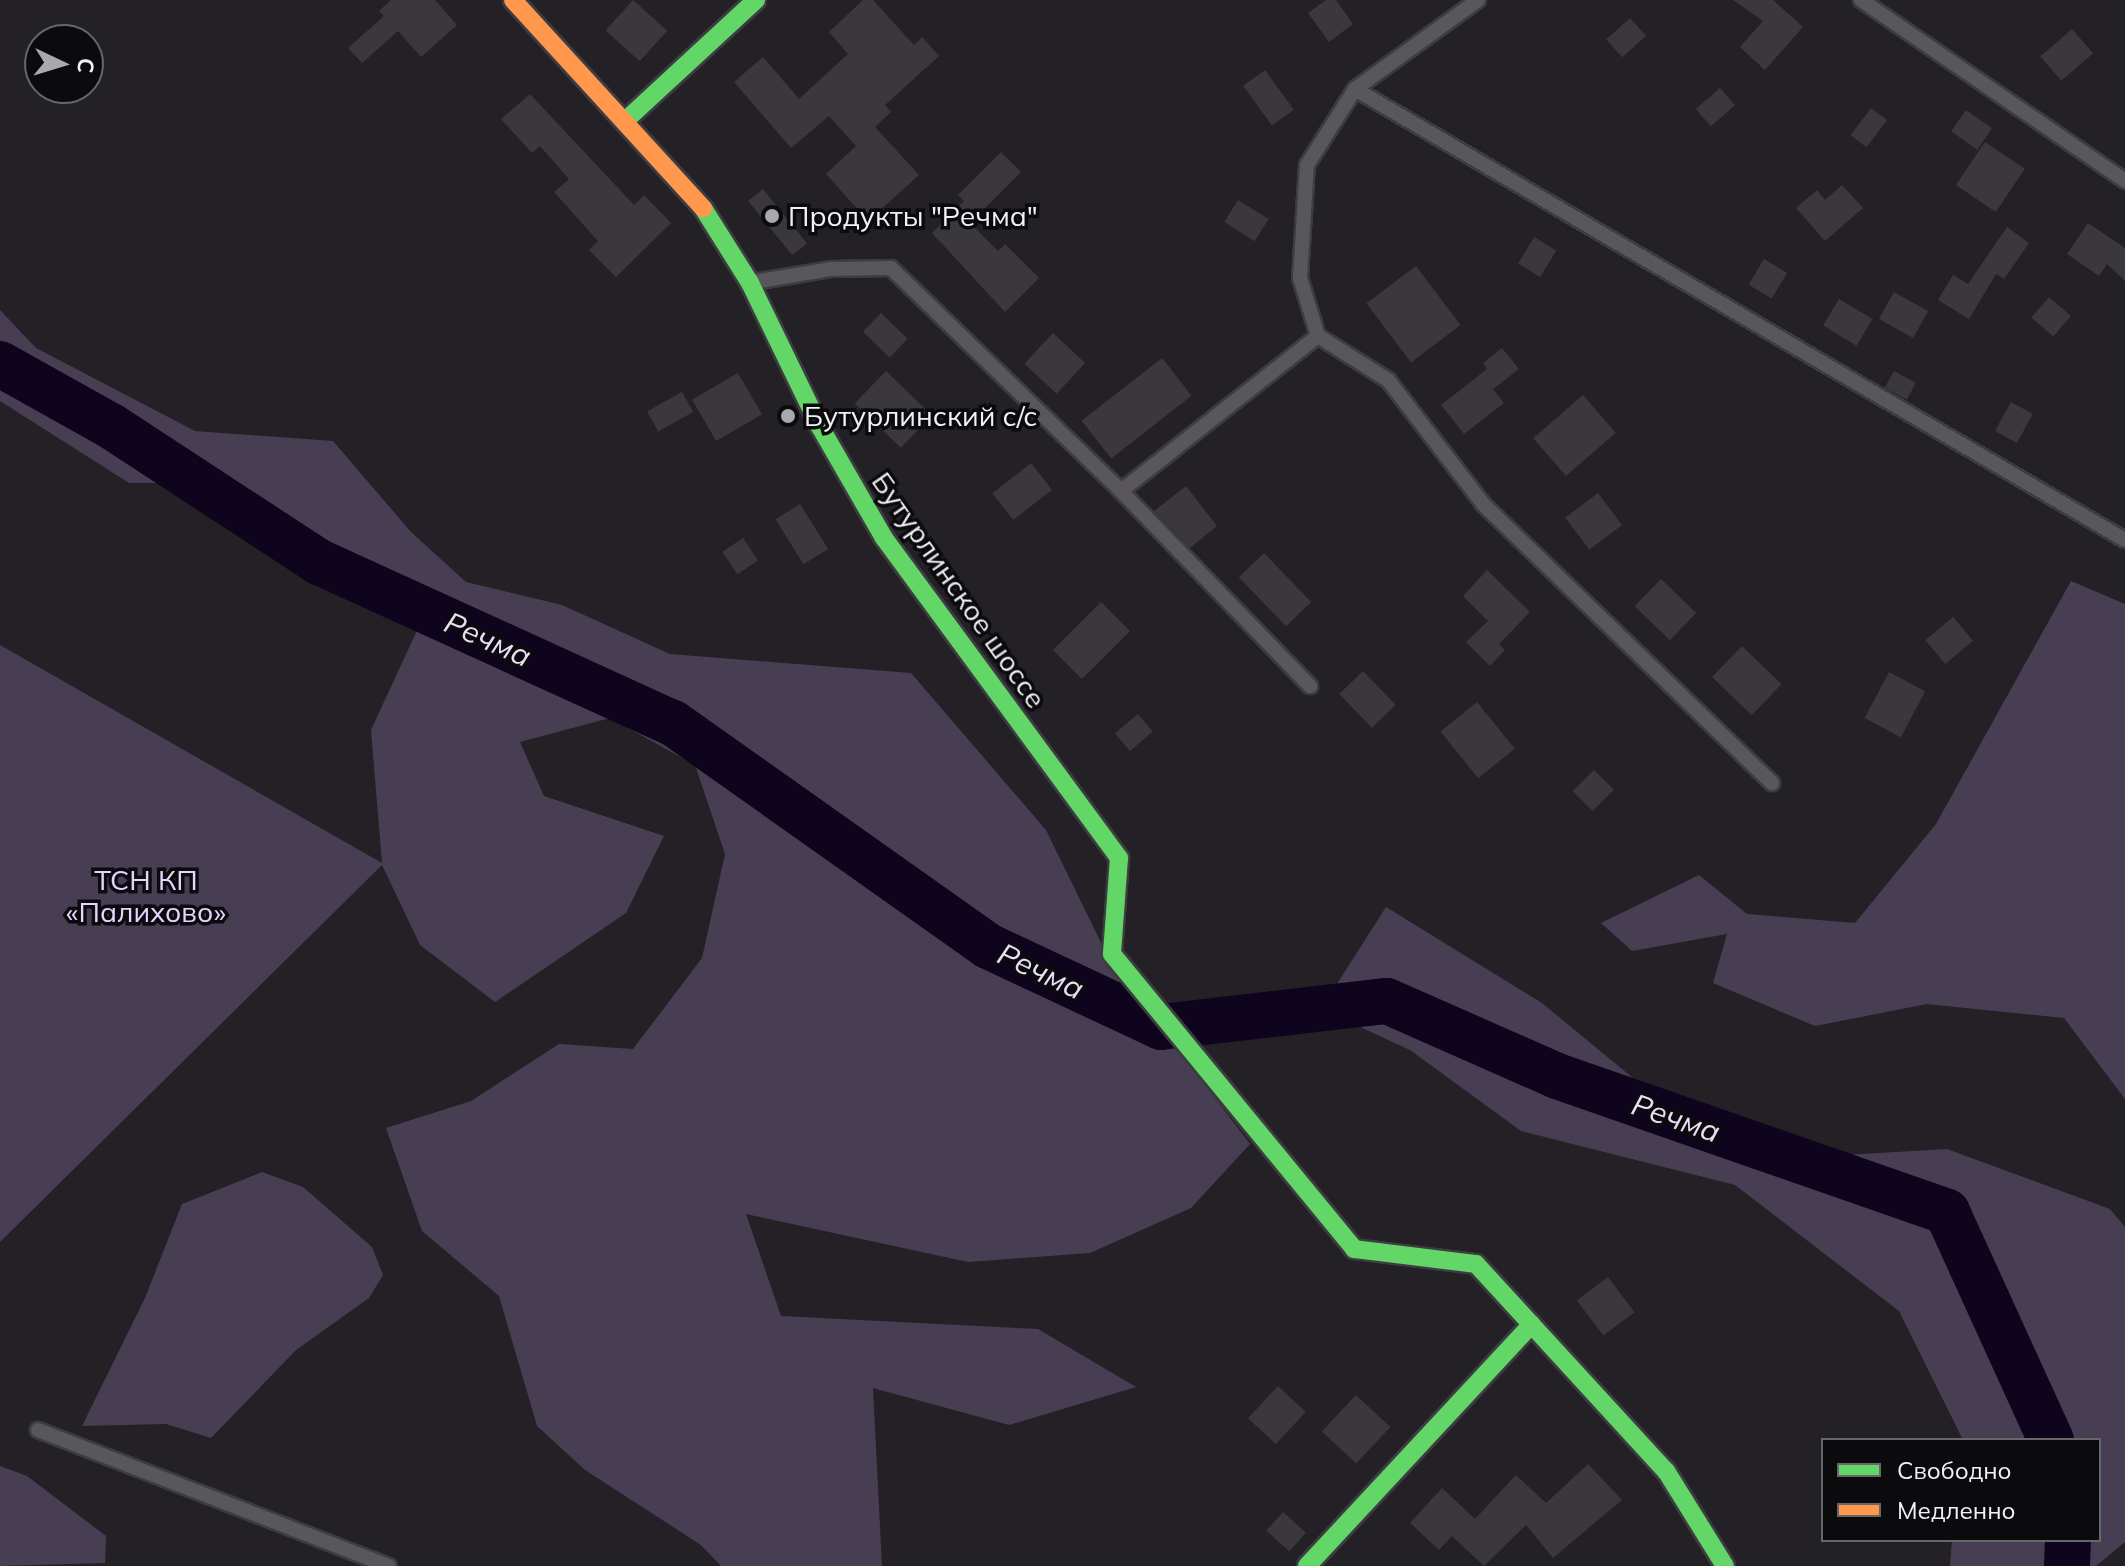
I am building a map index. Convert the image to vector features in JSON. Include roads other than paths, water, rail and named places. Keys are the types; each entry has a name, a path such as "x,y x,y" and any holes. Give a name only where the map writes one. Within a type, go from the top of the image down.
{"main road":[{"name":"Бутурлинское шоссе","path":"513,0 696,196 750,283 819,425 884,538 1119,858 1112,954 1354,1249 1476,1264 1532,1324"},
{"path":"626,120 756,0"},
{"path":"1307,1566 1532,1324 1666,1471 1725,1566"}],"lane":[{"path":"1478,0 1355,89 1307,165 1300,278 1318,336 1388,380 1483,504 1772,783"},
{"path":"1861,0 2125,181"},
{"path":"1355,89 2125,540"},
{"path":"750,283 832,269 891,268 1121,491 1310,686"},
{"path":"1121,491 1318,336"},
{"path":"38,1430 389,1566"}],"waterway":[{"name":"Речма","path":"0,364 111,426 319,562 673,723 988,946 1161,1027 1387,1001 1557,1076 1947,1212 2050,1438"},
{"name":"Речма","path":"2067,1566 2068,1542"}],"place":[{"name":"Продукты \"Речма\"","path":"772,216"},
{"name":"Бутурлинский с/с","path":"788,416"}],"park label":[{"name":"ТСН КП «Палихово»","path":"146,896"}]}
